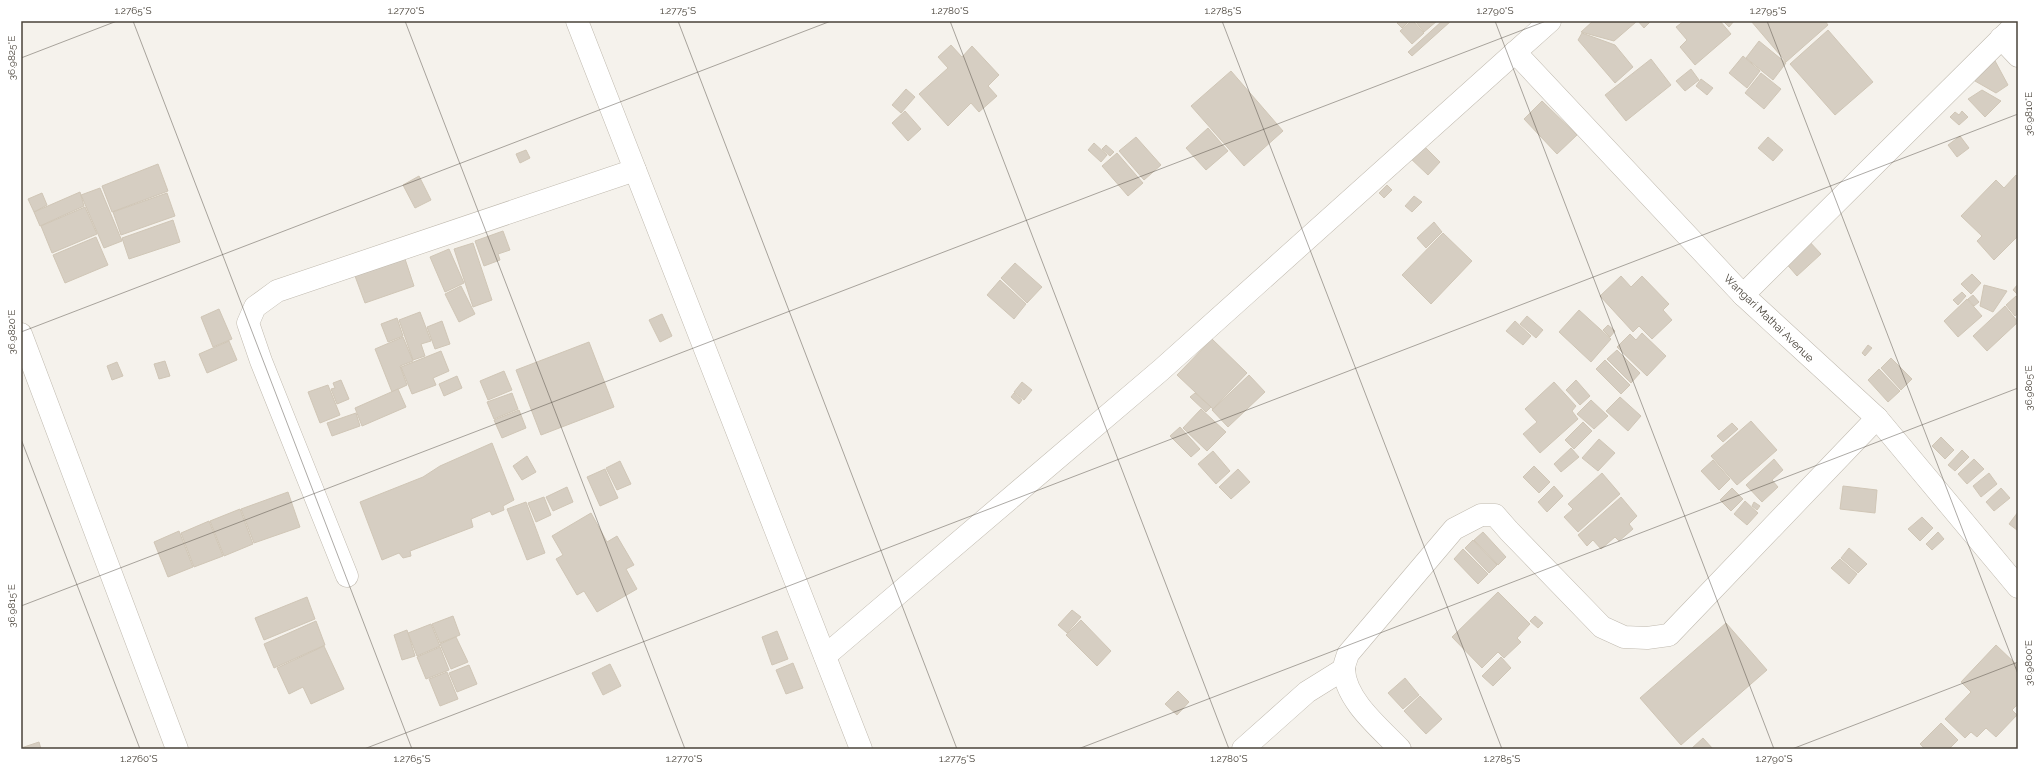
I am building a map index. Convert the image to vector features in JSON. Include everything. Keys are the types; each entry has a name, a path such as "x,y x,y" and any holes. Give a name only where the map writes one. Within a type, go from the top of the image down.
{"street":[{"path":"577,21 861,749"},
{"path":"825,656 1161,370 1550,21"},
{"path":"1743,295 2018,22"},
{"path":"2001,38 2018,56"},
{"name":"Wangari Mathai Avenue","path":"1515,52 1743,295 1877,418 2018,587"},
{"path":"347,576 253,338 248,323 255,307 277,291 635,170"},
{"path":"21,334 177,749"},
{"path":"1400,749 1351,694 1344,669 1348,654 1454,529 1481,515 1495,515 1602,627 1624,637 1647,638 1668,635 1877,418"},
{"path":"1243,749 1307,692 1344,669"}],"building":[{"path":"1399,21 1409,21 1402,28 1397,23"},
{"path":"1411,21 1413,21 1424,33 1412,44 1400,31"},
{"path":"1415,21 1437,21 1424,32"},
{"path":"1442,21 1451,21 1412,56 1408,52"},
{"path":"1593,21 1636,22 1614,41 1581,32"},
{"path":"1638,21 1651,21 1644,28"},
{"path":"1684,21 1720,21 1731,34 1695,65 1680,47 1687,40 1676,27"},
{"path":"1723,21 1734,21 1729,27"},
{"path":"1751,21 1825,21 1828,25 1786,62"},
{"path":"1828,30 1873,82 1835,115 1790,64"},
{"path":"1582,33 1615,45 1633,67 1615,83 1578,40"},
{"path":"1759,41 1786,63 1773,80 1746,58"},
{"path":"951,45 962,57 972,46 999,75 988,86 997,96 979,112 971,103 948,126 919,94 948,68 938,57"},
{"path":"1743,56 1760,71 1747,88 1729,73"},
{"path":"1651,59 1671,85 1626,121 1605,95"},
{"path":"1994,59 2008,85 1996,93 1975,81 1972,77"},
{"path":"1691,69 1699,80 1685,91 1676,81"},
{"path":"1231,71 1283,131 1244,166 1191,106"},
{"path":"1761,73 1781,89 1764,109 1745,93"},
{"path":"1701,79 1713,88 1707,95 1696,86"},
{"path":"906,89 915,97 901,113 892,105"},
{"path":"1982,90 2001,101 1985,117 1968,99"},
{"path":"1542,101 1577,135 1557,154 1524,119"},
{"path":"905,111 921,129 908,141 892,123"},
{"path":"1962,111 1968,117 1959,125 1950,117 1955,112 1959,115"},
{"path":"1208,128 1228,151 1206,170 1186,148"},
{"path":"1960,136 1969,148 1957,157 1948,145"},
{"path":"1136,137 1161,165 1144,180 1119,151"},
{"path":"1768,137 1783,150 1773,161 1758,148"},
{"path":"1094,143 1107,155 1101,162 1088,150"},
{"path":"1421,143 1440,162 1428,175 1408,156"},
{"path":"1106,145 1114,152 1110,156 1102,149"},
{"path":"526,150 530,158 520,163 516,154"},
{"path":"1117,153 1143,183 1128,196 1102,166"},
{"path":"158,164 168,191 112,212 102,186"},
{"path":"2016,175 2018,177 2018,236 1994,260 1977,241 1982,236 1961,216 1996,180 2004,188"},
{"path":"419,176 431,200 415,208 403,185"},
{"path":"1387,185 1392,190 1384,198 1379,193"},
{"path":"100,188 122,241 104,248 81,195"},
{"path":"80,192 84,206 40,226 34,212"},
{"path":"42,193 47,205 34,212 28,199"},
{"path":"167,193 175,216 121,235 113,212"},
{"path":"1414,196 1422,202 1412,212 1405,206"},
{"path":"85,207 97,234 52,253 41,226"},
{"path":"173,220 180,242 129,259 122,238"},
{"path":"1434,222 1442,232 1426,248 1417,238"},
{"path":"503,231 510,250 498,254 500,260 484,266 475,241"},
{"path":"1443,233 1472,261 1431,304 1402,275"},
{"path":"96,237 108,265 65,283 53,255"},
{"path":"1807,239 1821,254 1797,276 1784,261"},
{"path":"473,243 492,300 473,307 454,249"},
{"path":"449,249 464,283 445,292 430,257"},
{"path":"405,259 414,286 365,303 355,276"},
{"path":"1015,263 1042,287 1027,303 1001,278"},
{"path":"1972,274 1981,283 1971,294 1961,284"},
{"path":"1621,276 1631,287 1642,276 1669,304 1663,310 1672,320 1652,339 1639,326 1633,332 1600,296"},
{"path":"1000,280 1026,304 1014,319 987,295"},
{"path":"2018,284 2018,295 2013,290"},
{"path":"1984,285 2007,291 1993,312 1980,306"},
{"path":"461,286 475,314 459,322 445,294"},
{"path":"1962,292 1966,296 1958,305 1953,300"},
{"path":"1973,295 1979,302 1974,306 1968,299"},
{"path":"2016,296 2018,298 2018,313 2015,316 2006,305"},
{"path":"1967,299 1982,316 1958,337 1944,321"},
{"path":"2005,306 2018,322 1987,351 1973,336"},
{"path":"219,309 232,339 213,347 201,317"},
{"path":"1579,310 1611,339 1591,362 1559,332"},
{"path":"420,312 431,341 421,344 425,356 413,360 399,320"},
{"path":"662,314 672,336 660,342 649,320"},
{"path":"1527,316 1543,330 1536,338 1520,324"},
{"path":"397,318 403,336 388,342 381,324"},
{"path":"442,321 450,344 435,349 427,327"},
{"path":"1515,321 1531,336 1523,345 1506,331"},
{"path":"1608,325 1615,331 1610,337 1603,330"},
{"path":"1642,333 1666,356 1647,376 1617,347 1630,334 1636,340"},
{"path":"403,337 413,361 400,366 407,385 392,392 375,349"},
{"path":"1212,339 1247,373 1213,409 1177,375"},
{"path":"229,341 237,360 207,373 199,354"},
{"path":"589,342 614,407 541,435 516,370"},
{"path":"1868,345 1872,348 1865,356 1862,353"},
{"path":"1617,350 1640,373 1631,383 1607,359"},
{"path":"441,351 449,371 433,378 436,385 412,394 401,367"},
{"path":"1891,358 1912,379 1901,390 1881,368"},
{"path":"1605,360 1630,385 1621,394 1596,369"},
{"path":"165,361 170,376 159,379 154,364"},
{"path":"117,362 123,376 112,380 107,366"},
{"path":"1879,369 1900,391 1888,402 1868,380"},
{"path":"504,371 512,390 488,400 480,381"},
{"path":"1249,375 1265,392 1228,427 1212,410"},
{"path":"457,376 462,388 444,396 439,384"},
{"path":"341,380 349,399 337,404 331,389 335,388 333,383"},
{"path":"1576,380 1590,396 1580,405 1566,390"},
{"path":"1022,382 1032,390 1024,400 1014,392"},
{"path":"1554,382 1576,406 1572,411 1578,419 1540,453 1523,434 1537,422 1525,409"},
{"path":"328,385 340,415 320,423 308,392"},
{"path":"398,389 406,407 362,426 355,408"},
{"path":"512,393 518,409 494,419 487,402"},
{"path":"1014,393 1022,400 1019,404 1011,397"},
{"path":"1195,393 1211,407 1206,412 1190,397"},
{"path":"1620,397 1641,416 1628,431 1606,411"},
{"path":"1591,400 1608,416 1594,429 1577,414"},
{"path":"1201,409 1226,432 1207,451 1183,428"},
{"path":"519,410 526,428 502,438 494,420"},
{"path":"356,413 360,426 332,436 327,423"},
{"path":"1751,421 1777,450 1737,485 1711,456"},
{"path":"1583,422 1592,431 1574,449 1565,440"},
{"path":"1732,423 1738,429 1723,442 1717,436"},
{"path":"1180,427 1200,449 1191,457 1170,436"},
{"path":"1941,437 1954,450 1945,459 1932,446"},
{"path":"1599,439 1615,453 1598,471 1582,458"},
{"path":"492,443 514,500 503,506 504,510 492,515 490,511 471,519 473,527 410,551 411,556 403,558 399,553 382,560 360,502 423,477 440,466"},
{"path":"1571,448 1579,457 1561,472 1554,464"},
{"path":"1962,450 1969,457 1955,471 1948,465"},
{"path":"1213,451 1230,471 1216,484 1198,464"},
{"path":"527,456 536,472 522,480 513,466"},
{"path":"1774,459 1783,470 1772,480 1778,487 1762,502 1746,485"},
{"path":"1974,459 1984,469 1967,484 1958,474"},
{"path":"1713,460 1730,479 1719,490 1701,471"},
{"path":"620,461 631,484 617,490 606,468"},
{"path":"1534,466 1550,482 1539,493 1523,477"},
{"path":"605,469 618,498 600,506 587,477"},
{"path":"1238,469 1250,482 1231,499 1219,487"},
{"path":"1602,473 1620,494 1578,532 1564,517 1573,509 1568,504"},
{"path":"1989,473 1997,484 1981,497 1973,486"},
{"path":"1554,486 1563,496 1547,512 1538,502"},
{"path":"1843,486 1877,490 1875,513 1840,509"},
{"path":"567,487 573,502 553,511 546,497"},
{"path":"1732,488 1743,499 1731,511 1720,500"},
{"path":"2001,488 2010,498 1994,511 1986,502"},
{"path":"288,492 300,527 254,543 241,509"},
{"path":"544,497 551,515 536,522 528,503"},
{"path":"1621,497 1637,516 1629,524 1633,529 1619,541 1615,537 1601,549 1593,540 1587,546 1578,535"},
{"path":"1745,501 1758,513 1747,525 1734,514"},
{"path":"526,502 545,553 527,560 507,509"},
{"path":"1754,502 1760,506 1757,510 1752,506"},
{"path":"240,509 253,544 224,556 210,521"},
{"path":"2018,512 2018,528 2017,530 2009,524"},
{"path":"591,513 607,542 617,536 634,565 626,569 637,589 597,612 584,591 577,595 556,559 563,555 552,536"},
{"path":"1922,517 1933,528 1920,541 1908,529"},
{"path":"209,521 223,556 194,567 181,533"},
{"path":"179,531 193,567 168,577 154,542"},
{"path":"1483,532 1506,557 1498,565 1474,540"},
{"path":"1938,532 1944,539 1932,550 1926,544"},
{"path":"1473,540 1497,565 1489,573 1465,548"},
{"path":"1849,548 1867,564 1858,573 1841,558"},
{"path":"1463,549 1488,574 1478,584 1454,559"},
{"path":"1840,559 1857,574 1849,584 1831,568"},
{"path":"1498,592 1530,624 1517,638 1521,642 1504,658 1498,652 1482,668 1452,637"},
{"path":"307,597 315,619 264,640 255,618"},
{"path":"1072,610 1081,617 1067,633 1058,625"},
{"path":"453,616 460,635 440,643 432,624"},
{"path":"1535,616 1543,623 1538,628 1530,621"},
{"path":"1081,620 1111,651 1097,666 1066,635"},
{"path":"316,621 325,645 274,668 264,644"},
{"path":"1726,623 1767,670 1681,745 1640,698"},
{"path":"431,624 440,646 417,656 408,633"},
{"path":"407,630 415,656 402,660 394,635"},
{"path":"777,631 788,659 772,665 762,637"},
{"path":"456,637 468,662 451,669 440,644"},
{"path":"1996,645 2018,666 2018,704 2012,710 2017,715 1996,737 1986,728 1977,737 1971,732 1965,738 1945,719 1971,692 1961,682"},
{"path":"324,646 344,689 311,704 303,687 289,694 277,668"},
{"path":"440,647 449,670 426,679 417,657"},
{"path":"1501,657 1511,668 1493,686 1482,676"},
{"path":"793,663 803,688 786,694 776,670"},
{"path":"610,664 621,686 603,695 592,673"},
{"path":"469,665 477,684 457,692 449,673"},
{"path":"447,672 458,699 440,706 429,679"},
{"path":"1405,678 1419,695 1403,709 1388,693"},
{"path":"1178,691 1189,702 1177,715 1165,704"},
{"path":"1420,696 1442,719 1426,734 1404,711"},
{"path":"1941,723 1958,740 1949,749 1925,749 1920,744"},
{"path":"1703,738 1713,749 1691,749"},
{"path":"39,742 41,749 21,749 21,748"}]}
